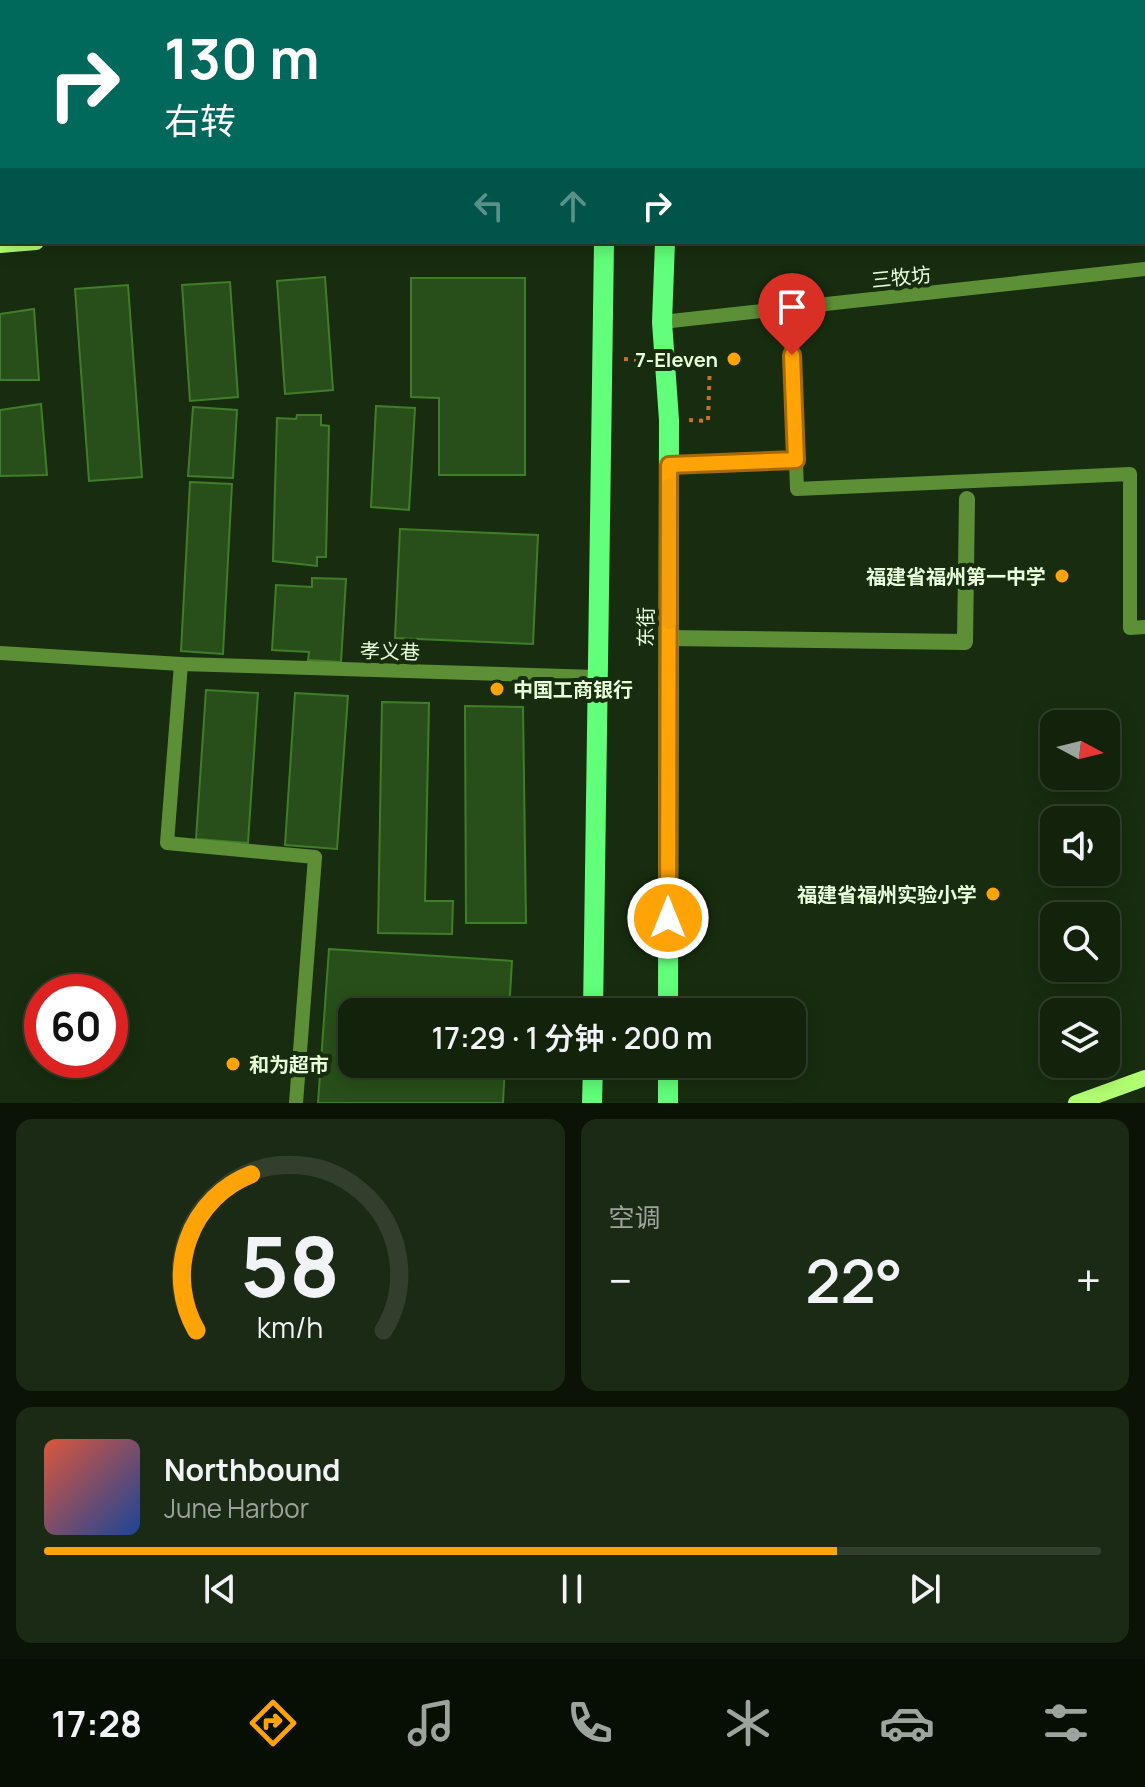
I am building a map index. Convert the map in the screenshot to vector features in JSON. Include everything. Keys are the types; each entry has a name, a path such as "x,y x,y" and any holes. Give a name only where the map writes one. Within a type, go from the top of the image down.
{"main road":[{"path":"593,998 604,244"},
{"name":"东街","path":"665,244 662,322 669,420 668,998"},
{"path":"592,1103 593,1078"},
{"path":"668,1078 668,1103"}],"street":[{"path":"669,638 965,642 967,499"},
{"path":"1076,1103 1145,1078"}],"lane":[{"name":"三牧坊","path":"662,322 1145,269"},
{"path":"791,329 797,489 1130,474 1130,628 1145,627"},
{"path":"669,465 796,460"},
{"name":"孝义巷","path":"0,653 181,664 597,677"},
{"path":"181,664 167,843 315,857 296,1103"}],"path":[{"path":"669,420 708,421 710,362"}],"building":[{"path":"325,277 333,390 285,394 277,281"},
{"path":"411,278 525,278 525,475 439,475 439,398 411,397"},
{"path":"230,282 238,397 190,401 182,285"},
{"path":"128,285 142,477 89,481 75,289"},
{"path":"34,309 39,380 0,380 0,314"},
{"path":"41,404 47,475 0,476 0,410"},
{"path":"376,406 415,408 409,510 371,507"},
{"path":"193,407 237,410 233,478 188,476"},
{"path":"297,415 321,415 321,425 329,426 326,557 317,557 317,566 273,561 277,418 296,419"},
{"path":"190,482 232,484 223,654 181,651"},
{"path":"400,529 538,535 533,644 395,638"},
{"path":"312,578 346,579 341,662 308,660 309,652 272,650 276,585 312,587"},
{"path":"206,690 258,693 248,843 196,839"},
{"path":"295,693 348,696 337,849 285,845"},
{"path":"382,702 429,703 425,901 453,901 452,934 378,933"},
{"path":"465,706 523,707 526,923 466,923"},
{"path":"329,949 512,961 510,998 338,998 338,1078 504,1078 503,1103 318,1103"}],"slow traffic":[{"path":"669,485 669,622"}],"place":[{"name":"7-Eleven","path":"734,359"},
{"name":"福建省福州第一中学","path":"1062,576"},
{"name":"中国工商银行","path":"497,689"},
{"name":"福建省福州实验小学","path":"993,894"},
{"name":"和为超市","path":"233,1064"}],"route":[{"path":"668,918 669,465 796,460 792,355"}]}
